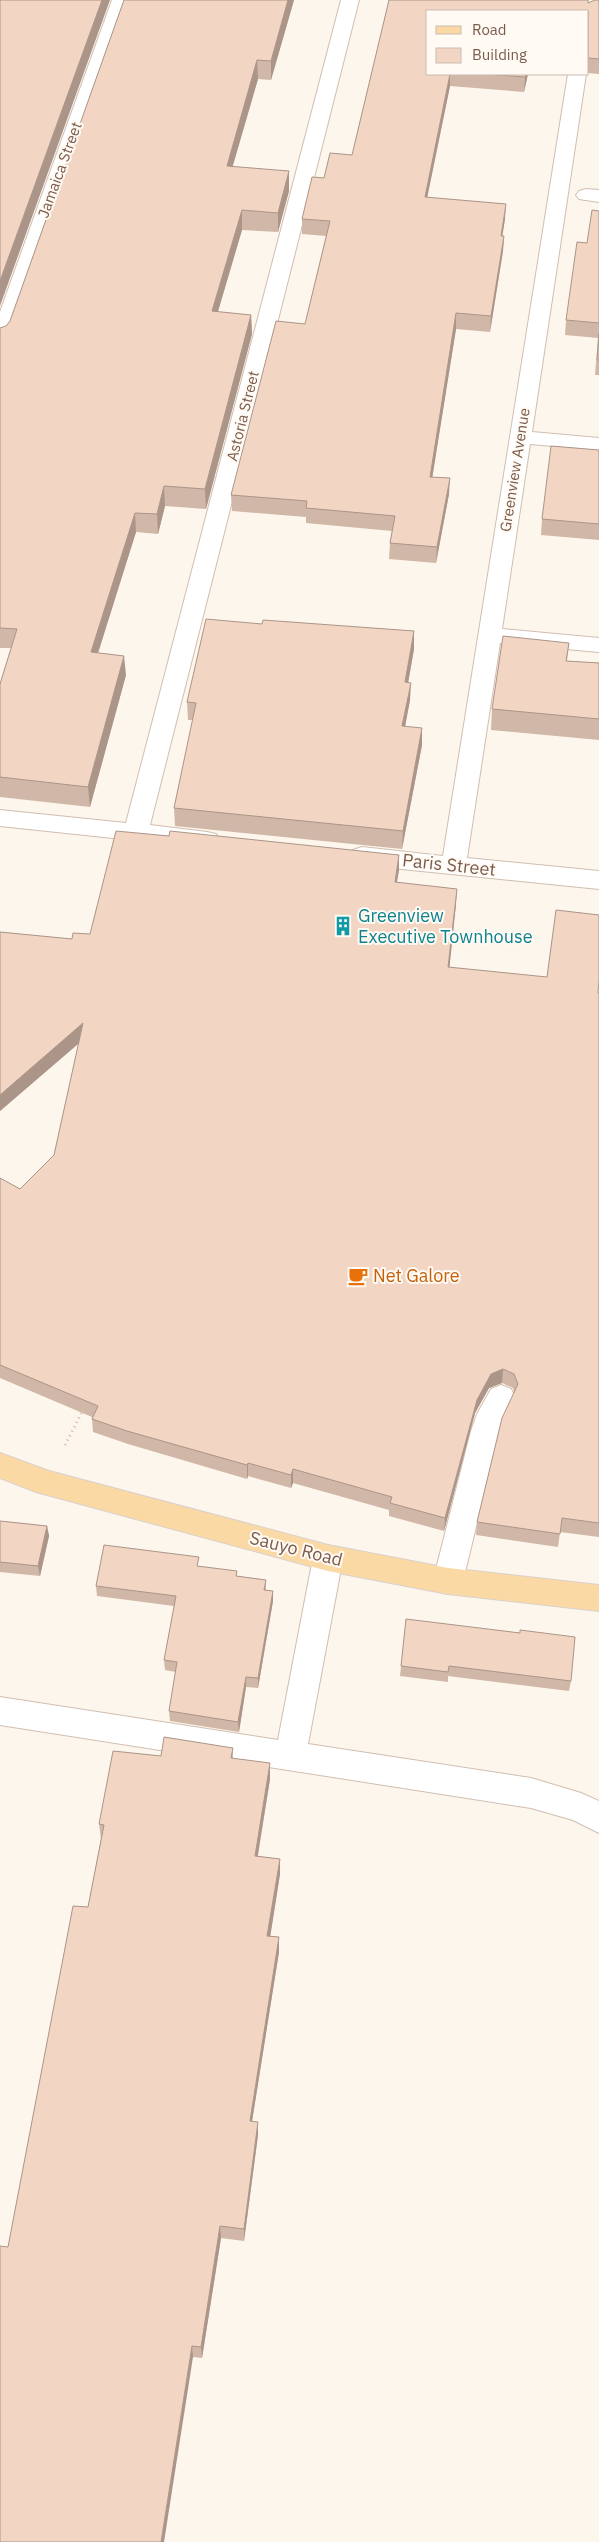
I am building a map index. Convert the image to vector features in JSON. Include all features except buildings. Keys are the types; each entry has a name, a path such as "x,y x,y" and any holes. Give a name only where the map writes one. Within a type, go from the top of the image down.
{"main road":[{"name":"Sauyo Road","path":"0,1465 46,1483 328,1558 448,1580 599,1598"}],"street":[{"name":"Jamaica Street","path":"0,340 120,0"},
{"name":"Astoria Street","path":"136,832 350,0"},
{"name":"Greenview Avenue","path":"454,865 576,75"},
{"path":"520,437 599,444"},
{"path":"490,635 599,645"},
{"path":"0,818 226,842"},
{"name":"Paris Street","path":"345,854 599,880"},
{"path":"448,1580 485,1431 491,1414 501,1398"},
{"path":"290,1756 328,1558"},
{"path":"0,1711 531,1794 581,1808 599,1818"}],"path":[{"path":"46,1483 85,1405"}],"place":[{"name":"Greenview Executive Townhouse","path":"343,926"},
{"name":"Net Galore","path":"358,1276"}]}
